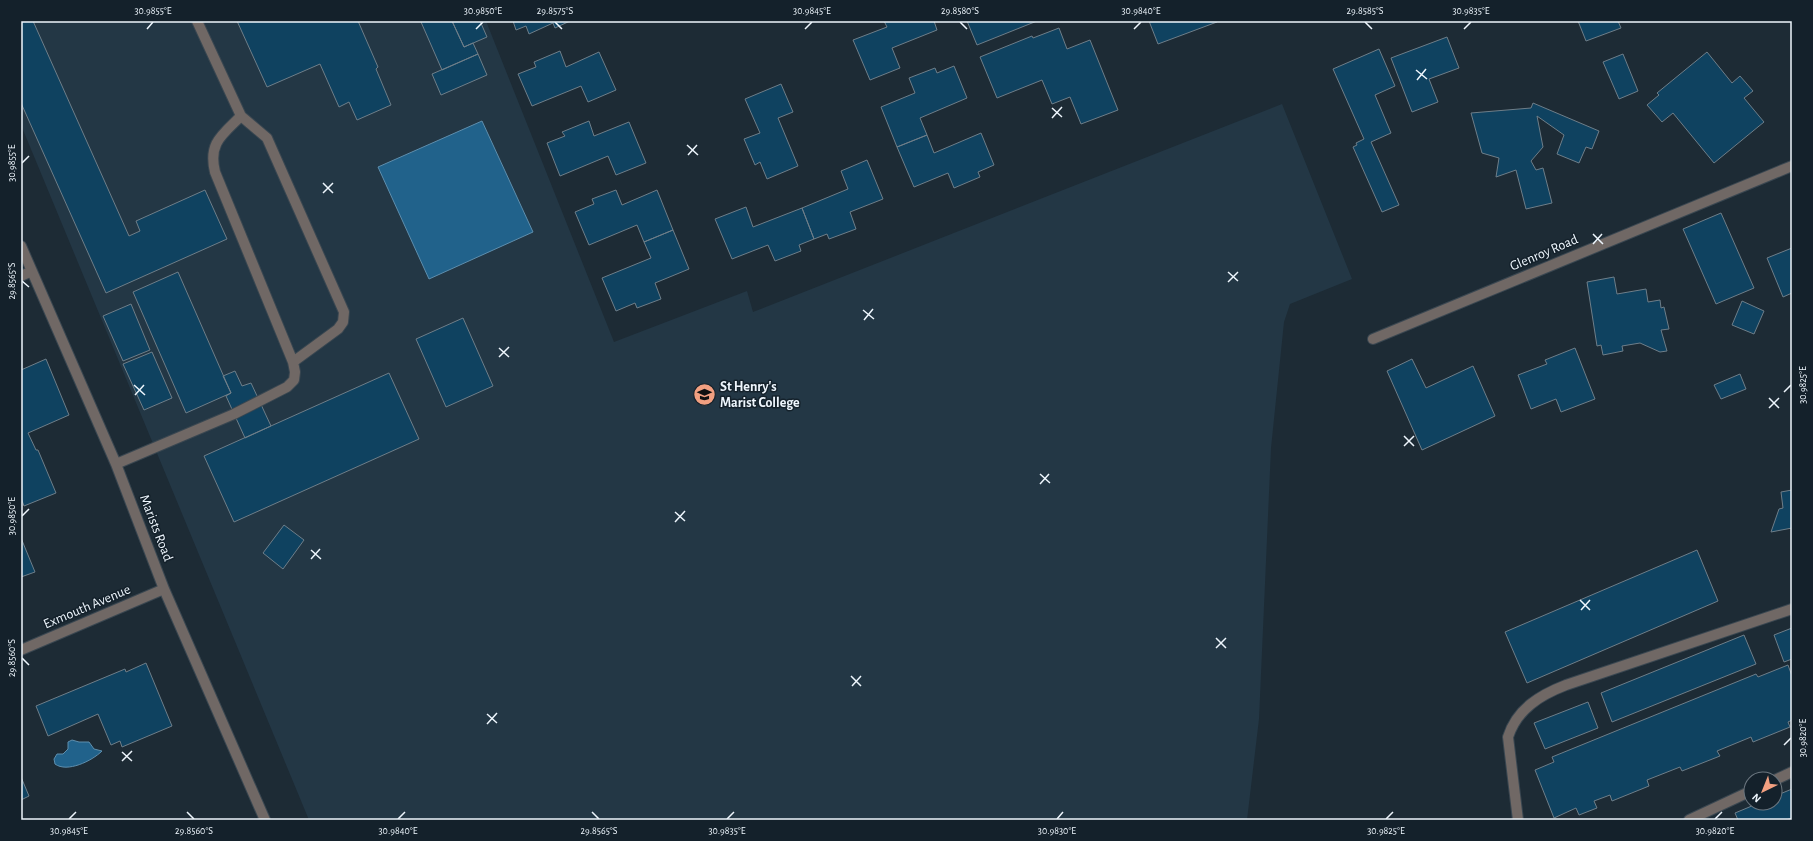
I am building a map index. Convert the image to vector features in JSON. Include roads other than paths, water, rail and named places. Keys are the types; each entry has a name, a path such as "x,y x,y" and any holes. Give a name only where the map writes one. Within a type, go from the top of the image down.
{"street":[{"path":"197,21 241,116 268,138 344,312 343,322 338,329 293,362"},
{"path":"116,464 234,414 287,387 294,380 295,372 293,362 215,172 212,158 214,145 241,116"},
{"name":"Glenroy Road","path":"1373,340 1792,166"},
{"name":"Marists Road","path":"21,246 116,464 164,589 265,820"},
{"path":"21,276 32,271"},
{"name":"Exmouth Avenue","path":"21,650 164,589"},
{"path":"1518,820 1508,737 1512,725 1532,702 1546,693 1566,684 1792,609"},
{"path":"1689,820 1743,795"}],"water":[{"path":"482,121 533,232 429,279 378,167"},
{"path":"72,740 89,742 94,749 102,751 92,759 79,765 66,767 55,764 54,759 57,754 63,754 68,749 68,742"}],"place":[{"name":"St Henry's Marist College","path":"704,395"}]}
